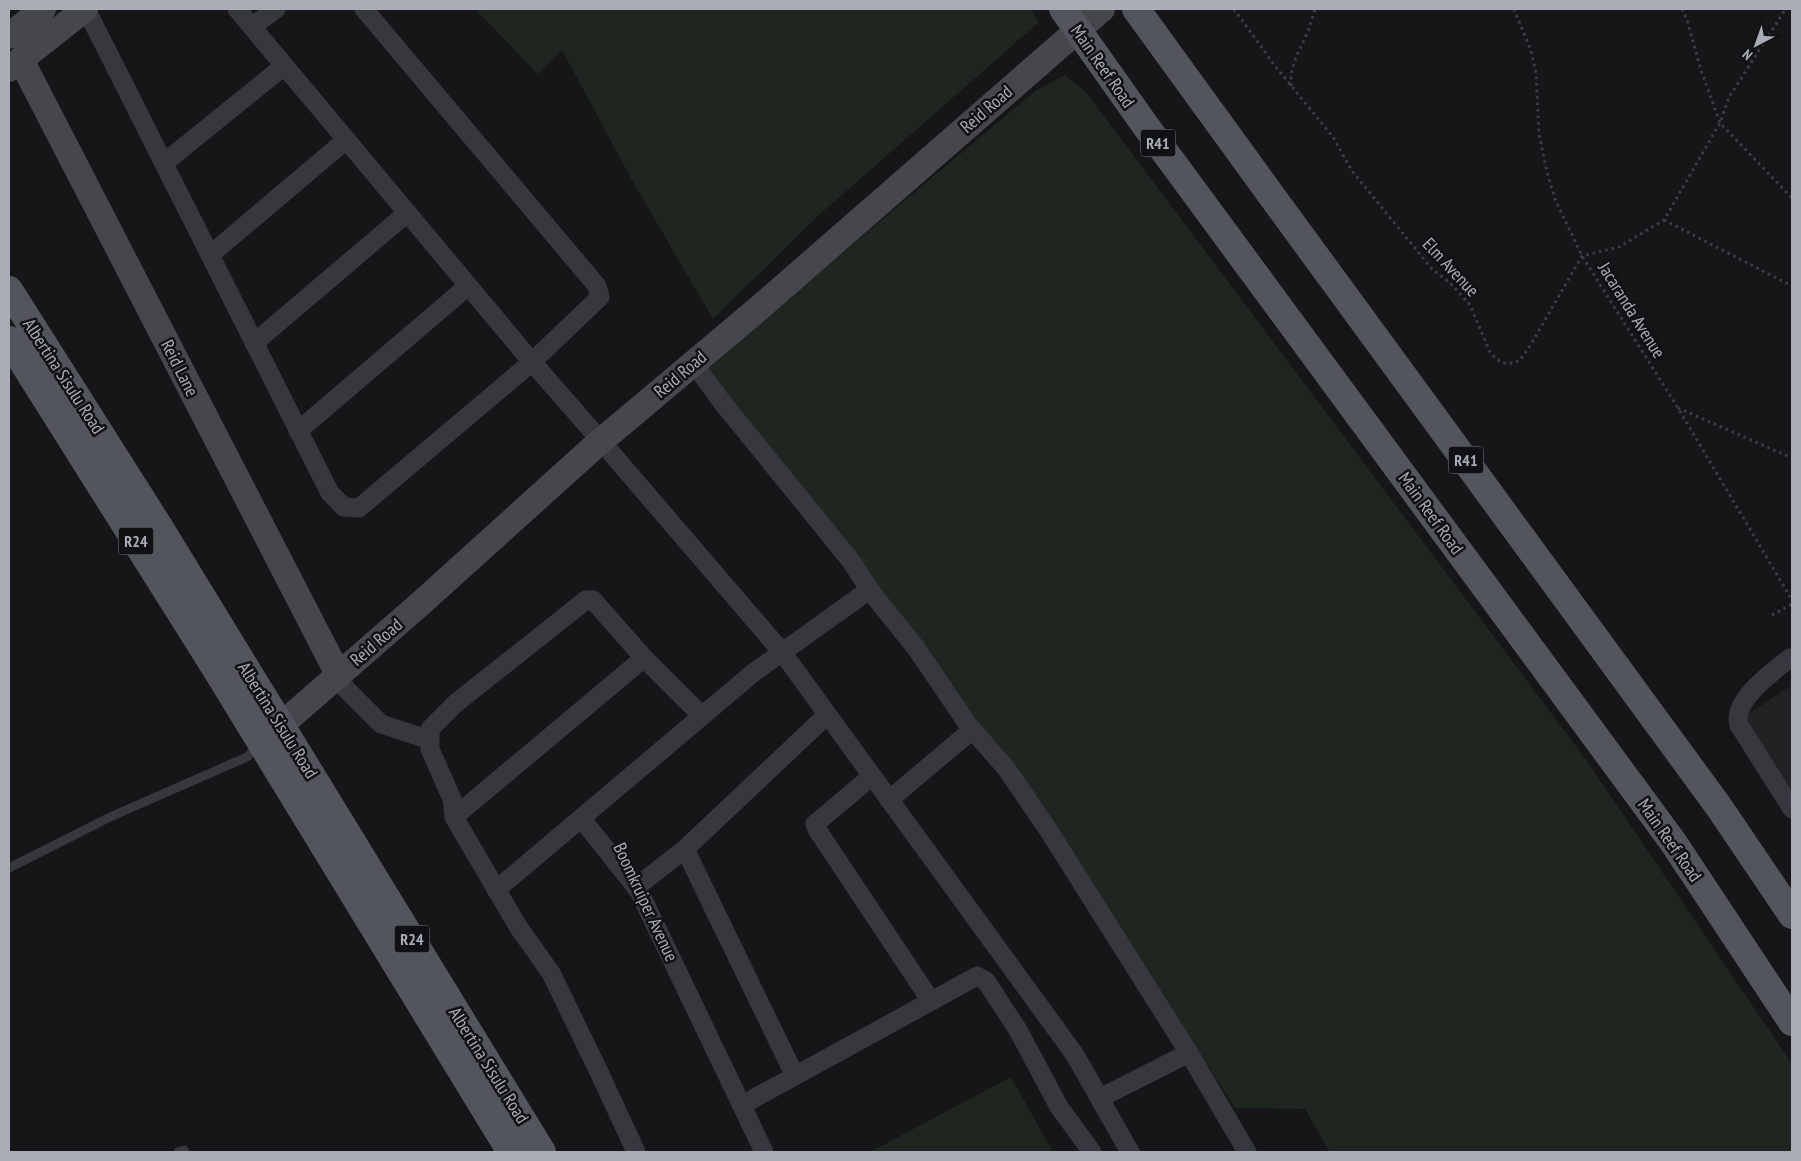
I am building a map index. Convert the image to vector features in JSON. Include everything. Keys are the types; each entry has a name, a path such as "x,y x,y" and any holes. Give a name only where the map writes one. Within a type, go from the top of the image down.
{"main road":[{"name":"R41","path":"1136,9 1708,791 1792,915"},
{"name":"Main Reef Road","path":"1070,19 1145,125 1674,842 1792,1022"},
{"name":"Albertina Sisulu Road","path":"9,290 158,525 542,1152"},
{"name":"Albertina Sisulu Road","path":"9,340 126,524 511,1152"}],"street":[{"path":"9,36 43,9"},
{"path":"15,65 86,9 330,493 344,507 359,508 532,362 600,298 597,286 364,9"},
{"path":"237,9 532,362 782,652 1076,1055 1130,1152"},
{"path":"252,27 276,9"},
{"name":"Reid Road","path":"260,743 339,676 601,440 758,309 1070,19 1102,9"},
{"name":"Reid Lane","path":"15,65 339,676"},
{"path":"164,163 284,66"},
{"path":"210,255 346,140"},
{"path":"254,343 407,213"},
{"path":"298,431 468,286"},
{"path":"693,362 722,402 851,561 871,592 916,648 972,730 1006,768 1049,831 1189,1053 1247,1152"},
{"path":"496,890 753,673 865,593"},
{"path":"636,1152 600,1072 551,974 519,928 454,817 452,798 430,749 430,729 456,702 586,600 594,600 644,658 702,716"},
{"path":"454,817 644,658"},
{"path":"1790,658 1771,673 1743,702 1737,719 1792,808"},
{"path":"339,676 346,689 381,724 430,740"},
{"path":"636,887 685,849 827,715"},
{"path":"889,800 972,730"},
{"path":"872,776 815,824 931,1001"},
{"path":"581,818 636,887 764,1152"},
{"path":"685,849 795,1076"},
{"path":"742,1105 977,976 986,981 1018,1030 1059,1107 1092,1152"},
{"path":"1100,1098 1189,1053"}],"lane":[{"path":"9,868 110,817 247,757 260,743"}],"path":[{"name":"Elm Avenue","path":"1234,9 1275,66 1333,137 1352,171 1416,251 1470,305 1490,352 1496,359 1504,363 1514,363 1520,360 1582,256"},
{"path":"1291,86 1290,74 1292,65 1306,35 1315,9"},
{"name":"Jacaranda Avenue","path":"1514,9 1531,51 1536,73 1539,134 1555,199 1582,256 1678,408 1792,602"},
{"path":"1682,9 1720,123 1792,198"},
{"path":"1582,256 1619,247 1664,220 1720,123 1729,97 1784,10"},
{"path":"1664,220 1792,286"},
{"path":"1678,408 1792,458"},
{"path":"1772,615 1792,602"}],"shaded area":[{"path":"475,9 1031,9 1039,22 819,215 713,319 633,182 562,50 538,74"},
{"path":"1065,75 1085,91 1587,761 1792,1064 1792,1152 1330,1152 1305,1109 1235,1108 1077,859 908,625 702,371 1035,91"},
{"path":"1792,685 1792,804 1741,719"},
{"path":"1011,1077 1053,1152 870,1152"}]}
